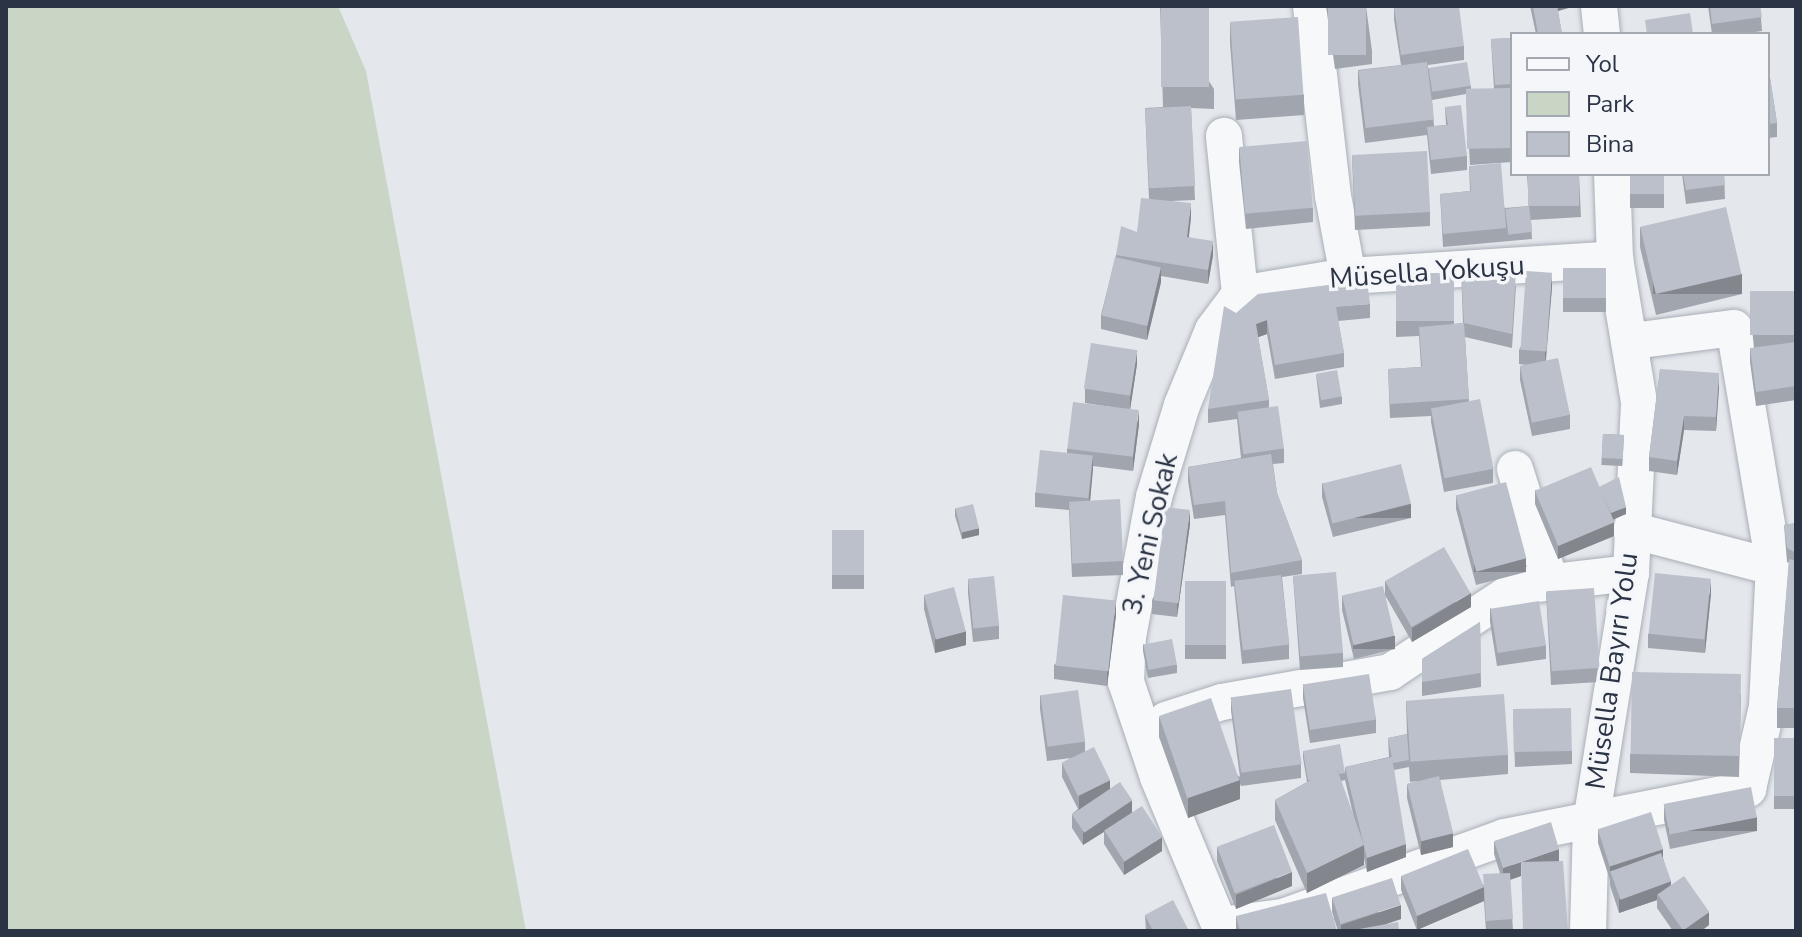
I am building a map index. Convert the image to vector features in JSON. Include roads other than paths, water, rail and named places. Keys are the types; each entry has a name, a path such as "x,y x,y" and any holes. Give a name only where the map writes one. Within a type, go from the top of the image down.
{"street":[{"path":"1311,6 1333,196 1348,276"},
{"path":"1599,6 1602,32"},
{"path":"1224,136 1240,294"},
{"name":"Müsella Bayırı Yolu","path":"1588,931 1591,822 1631,573 1639,402 1632,341 1615,259 1612,176"},
{"name":"Müsella Yokuşu","path":"1240,294 1348,276 1615,259"},
{"name":"3. Yeni Sokak","path":"1222,928 1137,723 1126,682 1128,637 1154,497 1182,405 1213,330 1240,294"},
{"path":"1222,928 1283,917 1505,837 1748,789 1767,707 1785,570 1734,328 1632,341"},
{"path":"1515,469 1550,581"},
{"path":"1631,530 1785,570"},
{"path":"1137,723 1185,718 1222,702 1390,672 1520,586 1631,573"}]}
